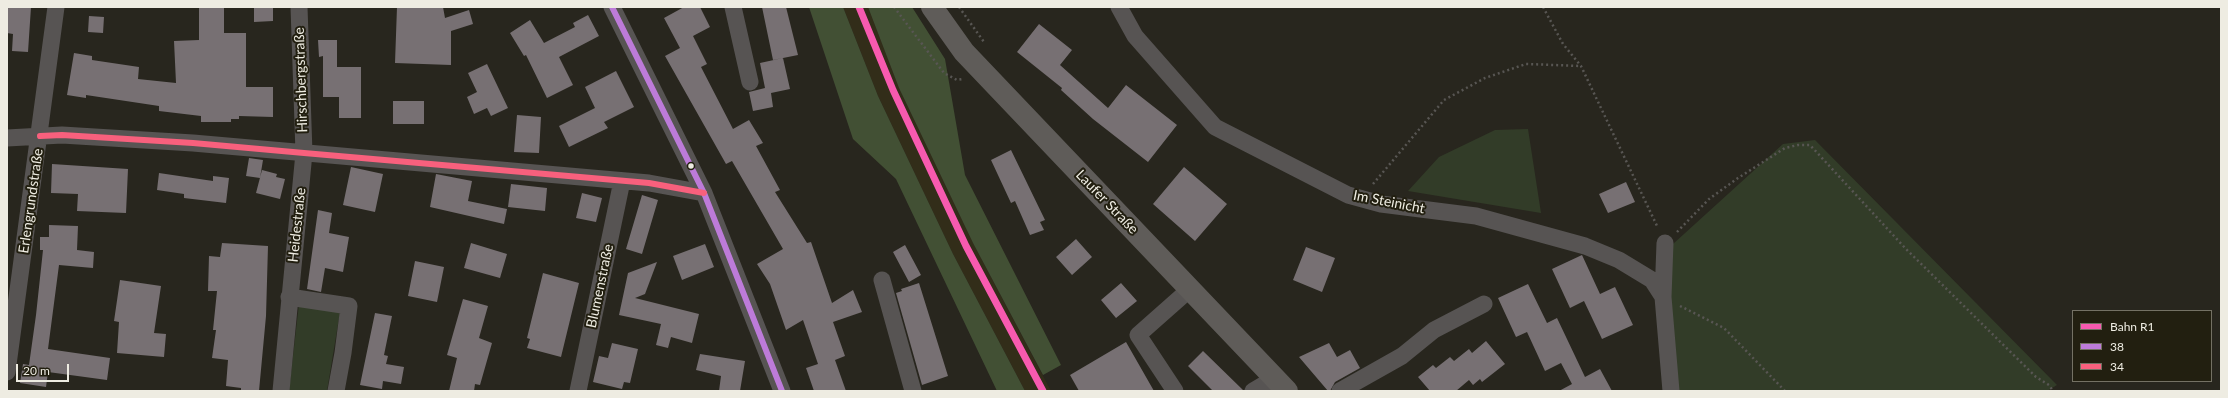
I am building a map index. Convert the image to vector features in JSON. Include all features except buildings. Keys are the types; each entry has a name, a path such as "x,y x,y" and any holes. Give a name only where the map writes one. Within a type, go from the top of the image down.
{"main road":[{"name":"Laufer Straße","path":"932,7 964,52 1281,384"}],"street":[{"name":"Erlengrundstraße","path":"7,372 40,136 56,7"},
{"name":"Hirschbergstraße","path":"298,7 304,152"},
{"path":"612,7 704,193 782,391"},
{"path":"733,7 750,82"},
{"name":"Im Steinicht","path":"1118,7 1135,36 1215,127 1348,195 1381,204 1476,216 1585,246 1619,260 1652,280 1663,297"},
{"path":"7,138 62,135 304,152 649,183 704,193"},
{"name":"Heidestraße","path":"281,391 304,152"},
{"name":"Blumenstraße","path":"578,391 622,181"},
{"name":"Im Steinicht","path":"1665,243 1663,297 1671,391"},
{"path":"882,280 913,391"},
{"path":"1175,391 1138,335 1190,289"},
{"path":"289,297 349,306 336,391"},
{"path":"1340,391 1402,356 1434,330 1484,304"},
{"path":"1253,391 1281,384"}],"path":[{"path":"894,7 944,73 957,80 988,77"},
{"path":"1543,7 1563,44 1582,66 1665,243 1709,199 1738,178 1785,148 1798,145 1810,145 1906,249 2036,377 2049,385 2053,391"},
{"path":"1348,195 1370,186 1444,100 1485,78 1526,64 1582,66"},
{"path":"1663,297 1724,328 1785,391"}],"shaded area":[{"path":"843,7 868,7 899,88 973,243 1051,391 1025,391 953,254 878,96"}],"green space":[{"path":"809,7 843,7 878,96 953,254 1025,391 997,391 896,179 853,139"},
{"path":"868,7 912,7 945,59 965,175 1061,365 1043,375 973,243 899,88"},
{"path":"1528,129 1541,213 1408,191 1439,157 1495,130"},
{"path":"1815,140 2057,385 2047,391 1676,391 1668,294 1673,244 1783,144"},
{"path":"299,304 340,312 327,391 289,391"}],"rail line":[{"name":"R1","path":"859,7 893,90 966,246 1043,391"}],"transit line":[{"name":"38","path":"612,7 704,193 782,391"},
{"name":"34","path":"40,136 62,135 193,143 649,183 704,193"}]}
